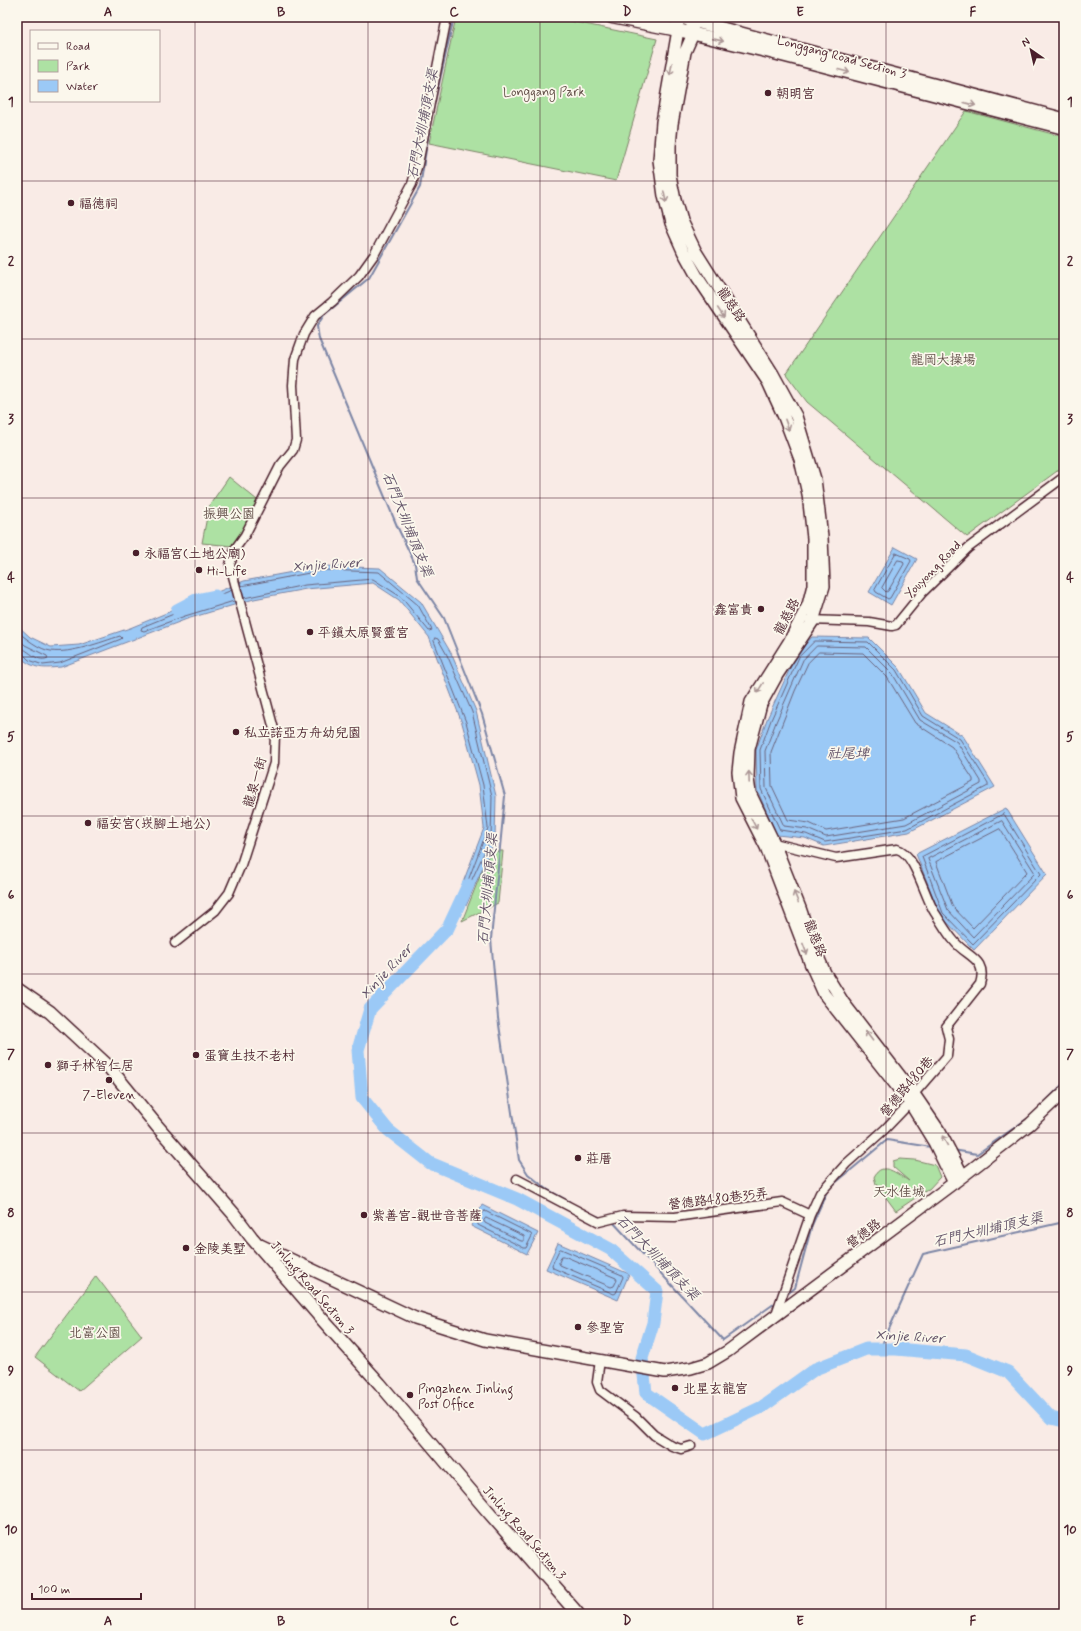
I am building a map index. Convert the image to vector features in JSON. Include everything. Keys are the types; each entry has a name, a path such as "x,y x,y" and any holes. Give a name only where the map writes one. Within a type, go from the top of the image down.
{"main road":[{"name":"Longgang Road Section 3","path":"612,17 678,30 770,52 1064,128"},
{"name":"Longgang Road Section 3","path":"678,17 691,18 1064,119"},
{"name":"Jinling Road Section 3","path":"17,989 50,1012 108,1066 257,1244 578,1614"}],"street":[{"name":"龍泉一街","path":"175,943 215,910 229,893 241,865 274,763 275,733 230,565 235,549 245,535 280,466 293,450 296,440 293,385 295,359 304,334 315,316 359,276 378,249 412,184 418,164 447,17"},
{"name":"龍慈路","path":"678,17 678,30 662,122 659,160 664,196 671,224 683,251 698,278 768,382 784,417 800,459 817,537"},
{"path":"691,18 693,34"},
{"name":"龍慈路","path":"693,34 685,52 672,124 670,175 681,222 696,252 773,374 796,416 815,479 817,537 813,585 808,605 808,620 751,702 740,753 738,772 741,798 770,845 811,965 824,994 940,1132 963,1176"},
{"name":"Youyong Road","path":"808,620 869,622 892,626 896,625 922,593 968,548 1064,477"},
{"name":"營德路480巷","path":"770,845 836,858 897,849 902,850 909,858 932,909 954,942 976,959 981,966 983,975 980,984 946,1027 950,1039 947,1056 885,1129 846,1164 820,1193 810,1215 776,1314"},
{"name":"營德路","path":"257,1244 415,1318 485,1340 665,1372 691,1368 708,1362 728,1351 954,1183 1030,1124 1064,1092"},
{"name":"龍慈路","path":"912,1099 954,1183"},
{"name":"營德路480巷35弄","path":"517,1179 599,1222 623,1216 675,1217 782,1202 810,1215"},
{"path":"600,1360 597,1382 600,1390 636,1418 654,1435 672,1446 681,1449 691,1446"}],"green space":[{"name":"Longgang Park","path":"456,17 551,17 657,39 616,181 429,143"},
{"name":"龍岡大操場","path":"966,111 1064,137 1064,466 967,537 807,402 786,374"},
{"name":"振興公園","path":"229,477 257,500 258,505 236,543 232,546 202,543 209,506"},
{"path":"490,851 503,851 498,903 462,921"},
{"name":"天水佳城","path":"900,1159 915,1160 935,1165 940,1177 929,1189 923,1191 924,1192 896,1211 876,1184 874,1177 881,1169 885,1169 895,1172 909,1181 893,1167 893,1161"},
{"name":"北富公園","path":"96,1276 142,1336 79,1391 35,1357"}],"water":[{"path":"895,547 917,559 891,605 869,592"},
{"path":"325,566 380,568 421,602 451,653 476,711 496,796 495,839 466,906 457,898 484,828 479,785 462,723 429,637 399,600 373,583 306,589 254,599 187,619 61,667 37,667 27,663 17,654 17,625 30,637 51,647 79,645 130,628 244,581"},
{"name":"社尾埤","path":"812,637 869,638 899,668 926,713 963,736 995,787 909,832 824,846 805,838 777,835 757,790 756,750 767,719 796,655"},
{"path":"1006,808 1047,874 974,950 940,915 916,854"},
{"path":"482,1205 538,1233 527,1254 471,1226"},
{"path":"558,1243 629,1274 618,1300 546,1269"}],"waterway":[{"name":"石門大圳埔頂支渠","path":"454,17 431,119 420,187 369,278 324,315 317,326 319,339 397,526 415,564 417,578 444,618 482,714 505,796 491,939 498,1018 519,1160 528,1174 548,1190 570,1202"},
{"name":"Xinjie River","path":"177,610 196,600 215,596"},
{"name":"Xinjie River","path":"468,885 448,928 370,1009 358,1050 362,1098 388,1130 430,1163 517,1199 610,1249 657,1291 653,1323 642,1358 646,1393 705,1434 762,1407 815,1369 866,1349 896,1349 966,1355 1008,1372 1051,1418 1064,1421"},
{"name":"石門大圳埔頂支渠","path":"1034,1113 1064,1083"},
{"name":"石門大圳埔頂支渠","path":"953,1150 977,1154 1031,1116"},
{"name":"石門大圳埔頂支渠","path":"786,1295 795,1288 812,1225 828,1189 887,1140 931,1147"},
{"name":"石門大圳埔頂支渠","path":"591,1214 602,1218"},
{"name":"石門大圳埔頂支渠","path":"612,1221 723,1340 778,1301"},
{"name":"石門大圳埔頂支渠","path":"880,1349 923,1254 1064,1222"}],"place":[{"name":"朝明宮","path":"768,93"},
{"name":"福德祠","path":"71,203"},
{"name":"永福宮(土地公廟)","path":"136,553"},
{"name":"Hi-Life","path":"199,570"},
{"name":"鑫富貴","path":"761,609"},
{"name":"平鎮太原賢靈宮","path":"310,632"},
{"name":"私立諾亞方舟幼兒園","path":"236,732"},
{"name":"福安宮(崁腳土地公)","path":"88,823"},
{"name":"蛋寶生技不老村","path":"196,1055"},
{"name":"獅子林智仁居","path":"48,1065"},
{"name":"7-Eleven","path":"109,1080"},
{"name":"莊厝","path":"578,1158"},
{"name":"紫善宮-觀世音菩薩","path":"364,1215"},
{"name":"金陵美墅","path":"186,1248"},
{"name":"參聖宮","path":"578,1327"},
{"name":"北星玄龍宮","path":"675,1388"},
{"name":"Pingzhen Jinling Post Office","path":"410,1395"}]}
